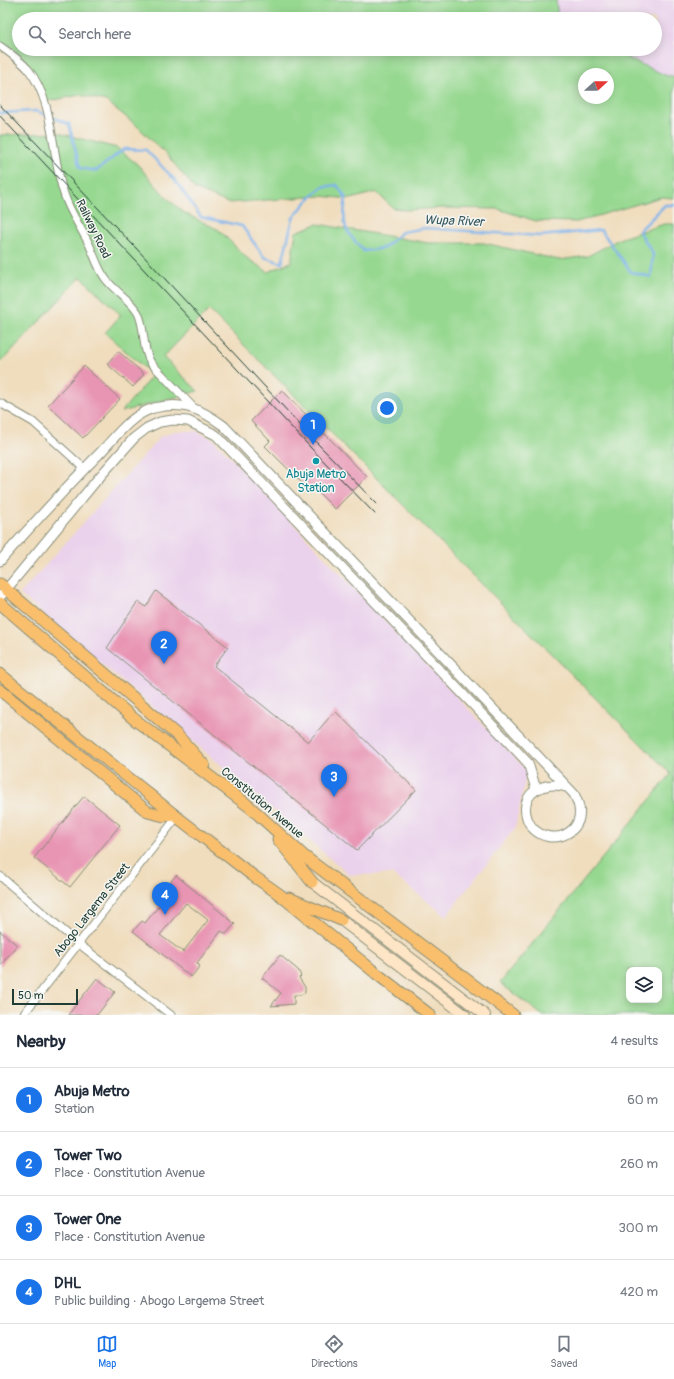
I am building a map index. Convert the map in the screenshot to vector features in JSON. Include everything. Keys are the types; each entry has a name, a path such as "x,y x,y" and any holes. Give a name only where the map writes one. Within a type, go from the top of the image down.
{"main road":[{"path":"2,590 178,736 221,785"},
{"name":"Constitution Avenue","path":"0,603 134,719 221,785 265,821 305,857 513,1015"},
{"path":"0,674 175,816 279,894 430,1015"},
{"path":"0,690 148,812 164,816 175,816"},
{"path":"265,821 312,882 485,1015"},
{"path":"279,894 341,920 462,1013"}],"street":[{"name":"Railway Road","path":"0,46 35,78 44,102 53,136 58,171 67,202 100,270 108,282 132,305 138,314 147,356 151,363 193,407"},
{"path":"0,403 33,422 84,468"},
{"path":"0,561 84,468 139,415 153,408 172,405 193,407 209,414 224,426 574,794 579,804 580,814 577,824 570,832 555,837 545,836 532,827 527,818 528,802 536,789 546,784 556,784 566,787"},
{"path":"2,590 134,438 147,428 160,422 173,420 188,421 216,435 500,733 528,763 536,789"},
{"name":"Abogo Largema Street","path":"23,1015 79,944 175,816"},
{"path":"0,876 79,944 171,1015"}],"shaded area":[{"path":"545,0 674,0 674,86 609,56 662,56 662,12 544,12"},
{"path":"175,431 196,431 213,439 527,771 515,828 446,916 392,874 350,875 20,594 160,437"}],"green space":[{"path":"0,0 556,0 557,12 12,12 12,56 623,56 667,76 674,76 674,198 661,197 577,222 536,221 498,209 442,208 406,210 393,208 376,192 351,199 321,196 228,203 195,189 167,155 136,125 106,101 80,95 44,102 35,78 0,46"},
{"path":"59,133 117,148 137,164 166,197 184,213 219,230 247,258 268,272 291,262 296,232 317,224 428,243 484,243 559,260 588,256 619,239 664,224 674,224 674,1015 542,1015 500,983 671,774 209,310 163,357 198,391 121,412 153,375 105,333 121,315 81,277 0,363 0,135"}],"building":[{"path":"118,351 144,374 133,387 107,364"},
{"path":"84,366 120,399 83,438 48,405"},
{"name":"Abuja Metro Station","path":"282,390 367,477 335,509 312,486 309,490 265,446 270,441 251,421"},
{"path":"156,591 228,647 214,666 308,742 335,711 416,790 357,850 107,648 138,601 146,607"},
{"path":"84,796 120,825 70,887 34,858"},
{"path":"176,875 235,924 226,934 221,931 197,963 200,966 191,977 133,931 142,921 145,923 171,891 166,887","holes":["186,903 208,920 183,952 160,935"]},
{"path":"0,931 17,945 0,966"},
{"path":"280,955 298,970 301,976 299,978 305,987 305,993 294,995 294,1004 271,1006 281,993 262,978"},
{"path":"97,978 115,992 97,1015 68,1015"}],"waterway":[{"name":"Wupa River","path":"0,113 36,111 69,124 80,168 96,171 124,149 146,150 174,179 201,217 242,226 264,257 282,263 293,218 307,201 322,187 337,185 346,198 344,215 346,228 352,239 364,251 384,248 402,232 425,228 540,236 601,230 631,272 651,277 653,254 639,231 665,205 674,205"}],"tram line":[{"path":"0,105 153,266 316,442 379,506"},
{"path":"0,116 310,447 375,514"}],"place":[{"name":"Abuja Metro","path":"313,445"},
{"name":"Abuja Metro Station","path":"316,461"},
{"name":"Tower Two","path":"164,664"},
{"name":"Tower One","path":"334,797"},
{"name":"DHL","path":"165,915"}]}
